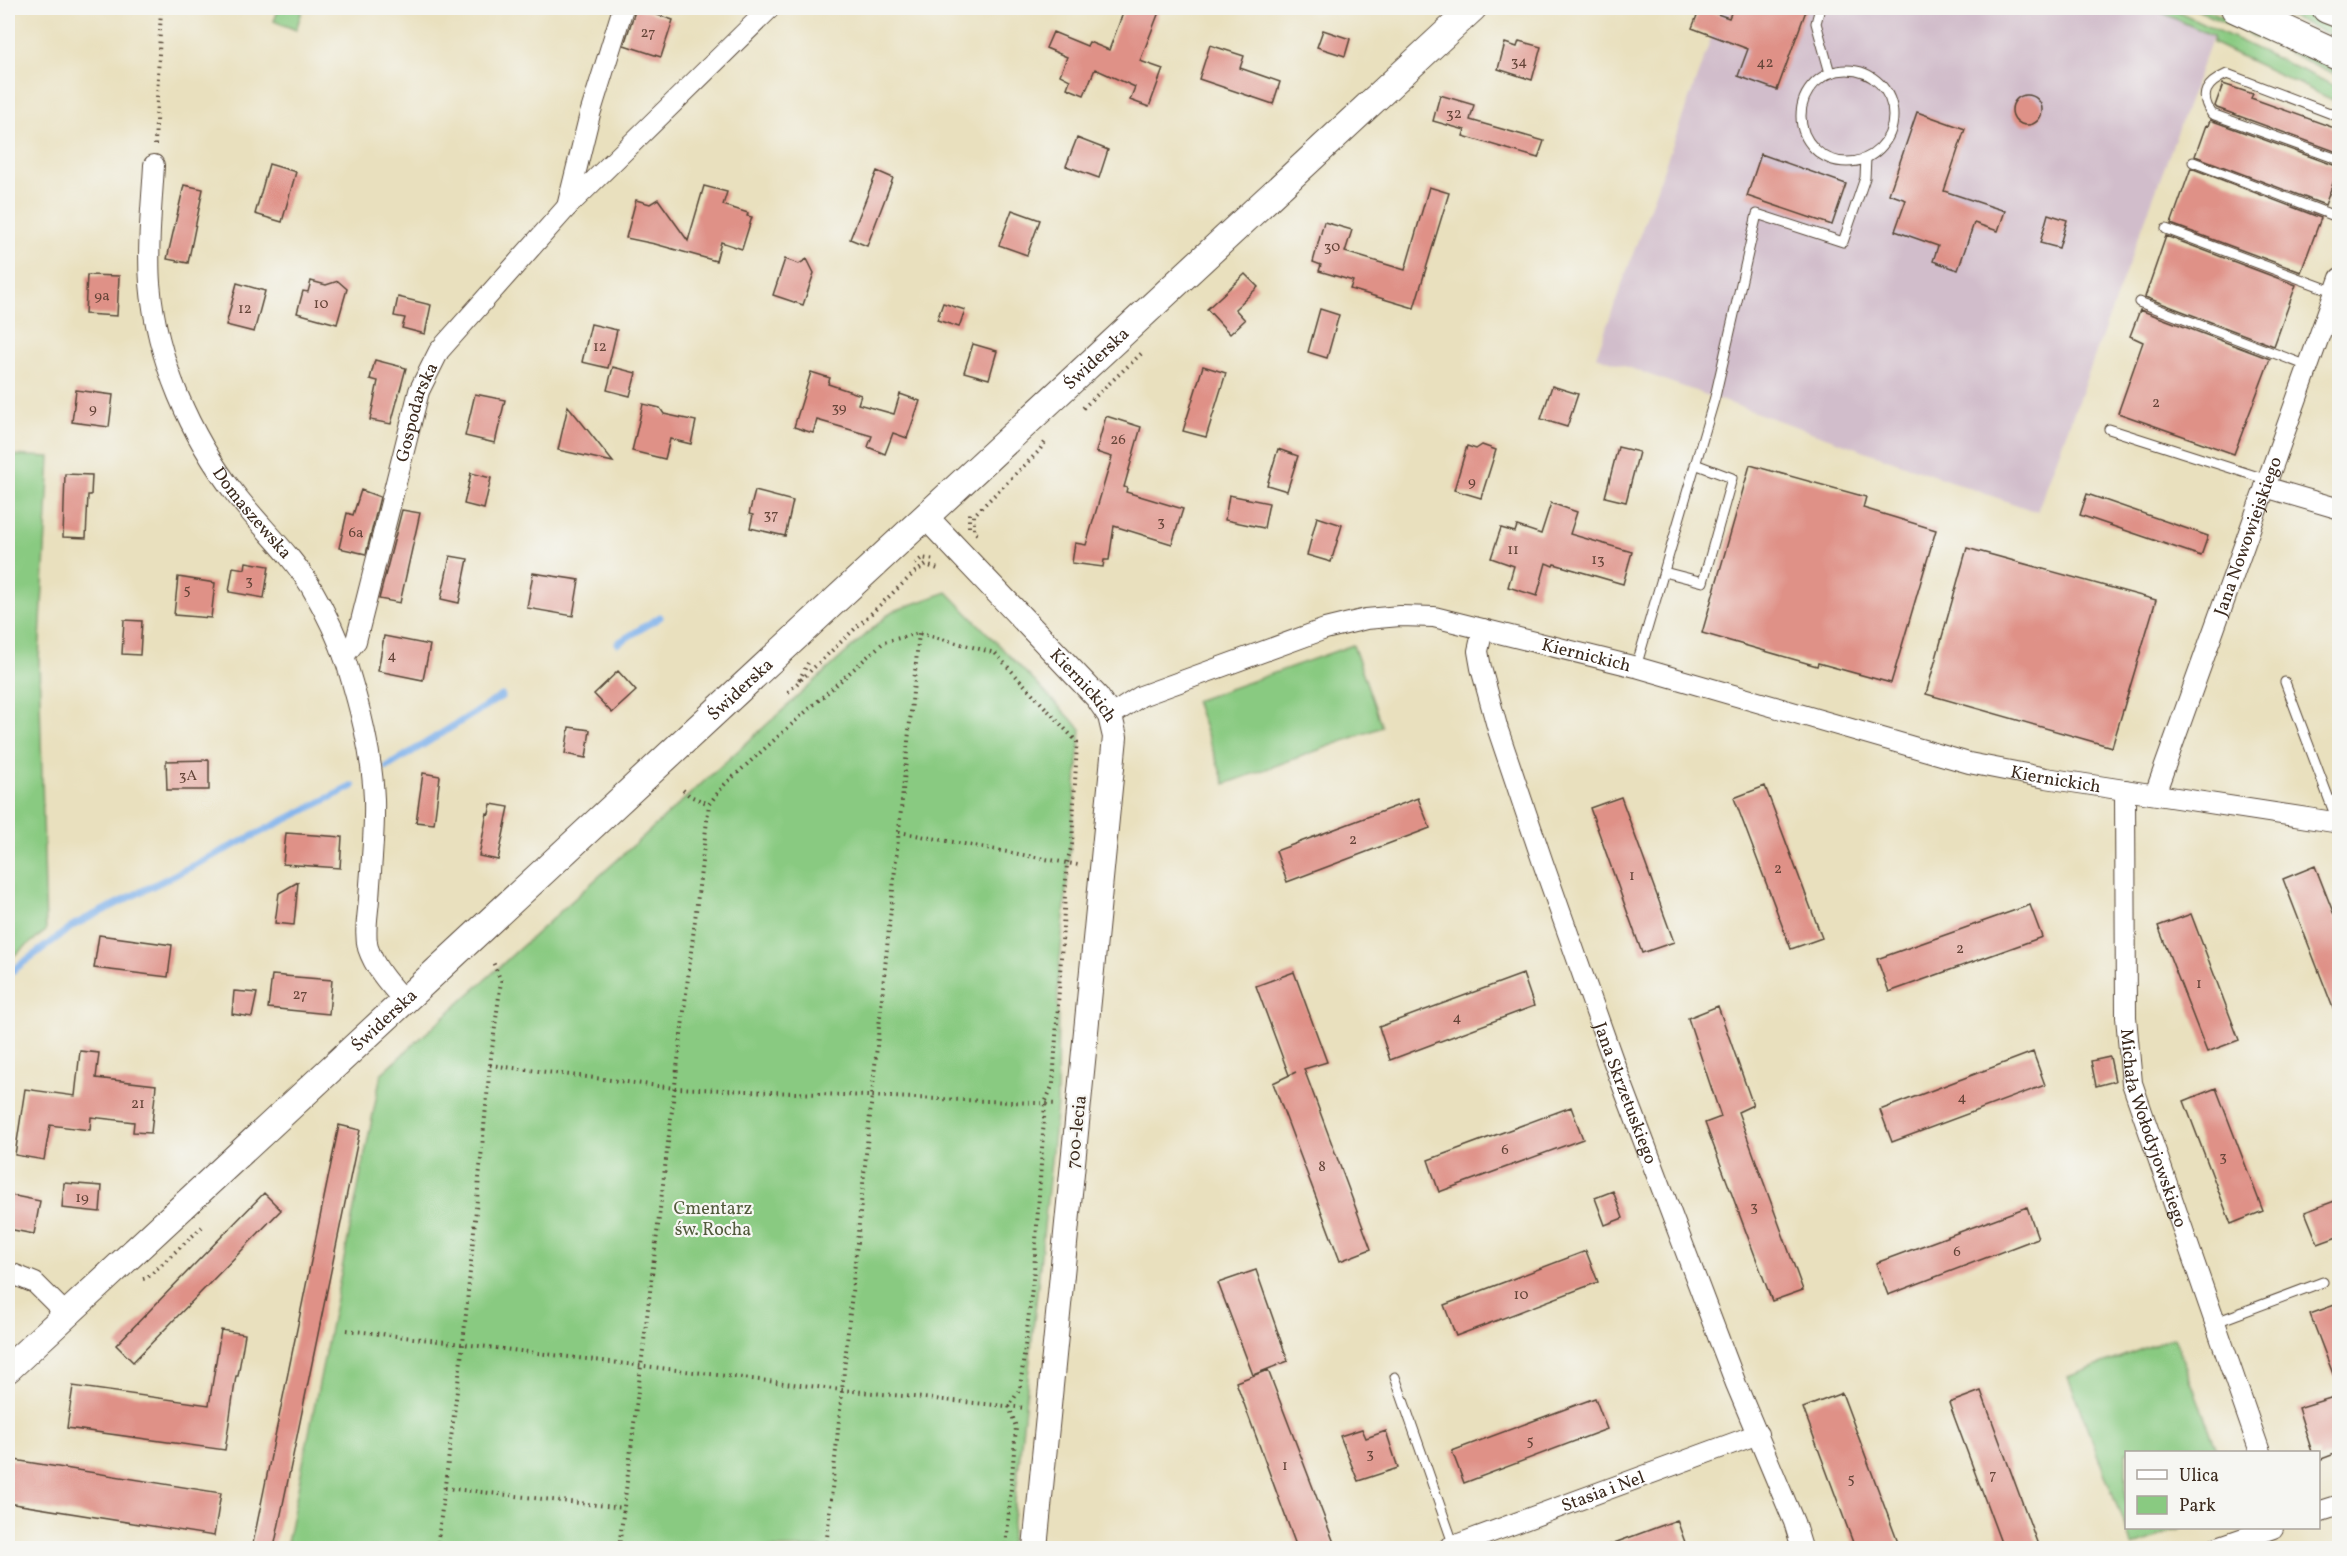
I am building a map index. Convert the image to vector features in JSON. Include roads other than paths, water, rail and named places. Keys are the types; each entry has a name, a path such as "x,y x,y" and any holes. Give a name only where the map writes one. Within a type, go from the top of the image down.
{"main road":[{"name":"Świderska","path":"8,1370 1473,8"},
{"path":"2236,8 2340,56"},
{"path":"2327,8 2340,13"}],"street":[{"name":"Gospodarska","path":"567,207 590,114 623,8"},
{"name":"Gospodarska","path":"344,656 356,641 418,392 439,351 567,207 770,8"},
{"name":"Domaszewska","path":"154,165 150,282 153,314 172,377 199,439 236,494 286,553 310,586 344,656 367,744 374,798 368,946 384,978 404,1001"},
{"name":"Jana Nowowiejskiego","path":"2155,794 2337,285"},
{"path":"2266,484 2340,509"},
{"name":"Kiernickich","path":"925,516 1079,676 1110,716 1141,696 1325,629 1366,619 1400,616 1434,617 1636,667 1969,763 2046,778 2339,823"},
{"name":"Jana Skrzetuskiego","path":"1483,629 1478,651 1481,668 1498,730 1539,853 1618,1074 1736,1384 1802,1548"},
{"name":"700-lecia","path":"1035,1548 1115,737 1110,716"},
{"name":"Michała Wołodyjowskiego","path":"2125,790 2126,1017 2132,1083 2260,1451"},
{"path":"8,1272 35,1283 67,1315"},
{"name":"Stasia i Nel","path":"1451,1547 1758,1434"},
{"path":"2320,1512 2340,1504"},
{"path":"2215,1548 2243,1544 2269,1529"}],"lane":[{"path":"1820,8 1816,23 1830,73"},
{"path":"1845,70 1861,72 1875,79 1886,91 1892,106 1893,121 1888,136 1879,149 1866,158 1852,162 1830,159 1812,147 1804,135 1800,120 1804,98 1817,81 1830,73 1845,70"},
{"path":"2340,117 2227,74 2212,81 2207,92 2206,105 2212,114 2340,160"},
{"path":"1636,667 1715,398 1757,214 1844,242 1865,178 1866,158"},
{"path":"2193,162 2340,218"},
{"path":"2166,229 2337,285"},
{"path":"2139,302 2308,366"},
{"path":"2109,429 2266,484"},
{"path":"1664,572 1704,582 1732,478 1695,464"},
{"path":"2285,682 2339,823"},
{"path":"2216,1322 2323,1282"},
{"path":"1395,1377 1451,1547"}],"waterway":[{"path":"618,643 660,617"},
{"path":"387,767 502,696"},
{"path":"8,974 74,925 353,786"}],"park label":[{"name":"Cmentarz św. Rocha","path":"713,1218"}]}
